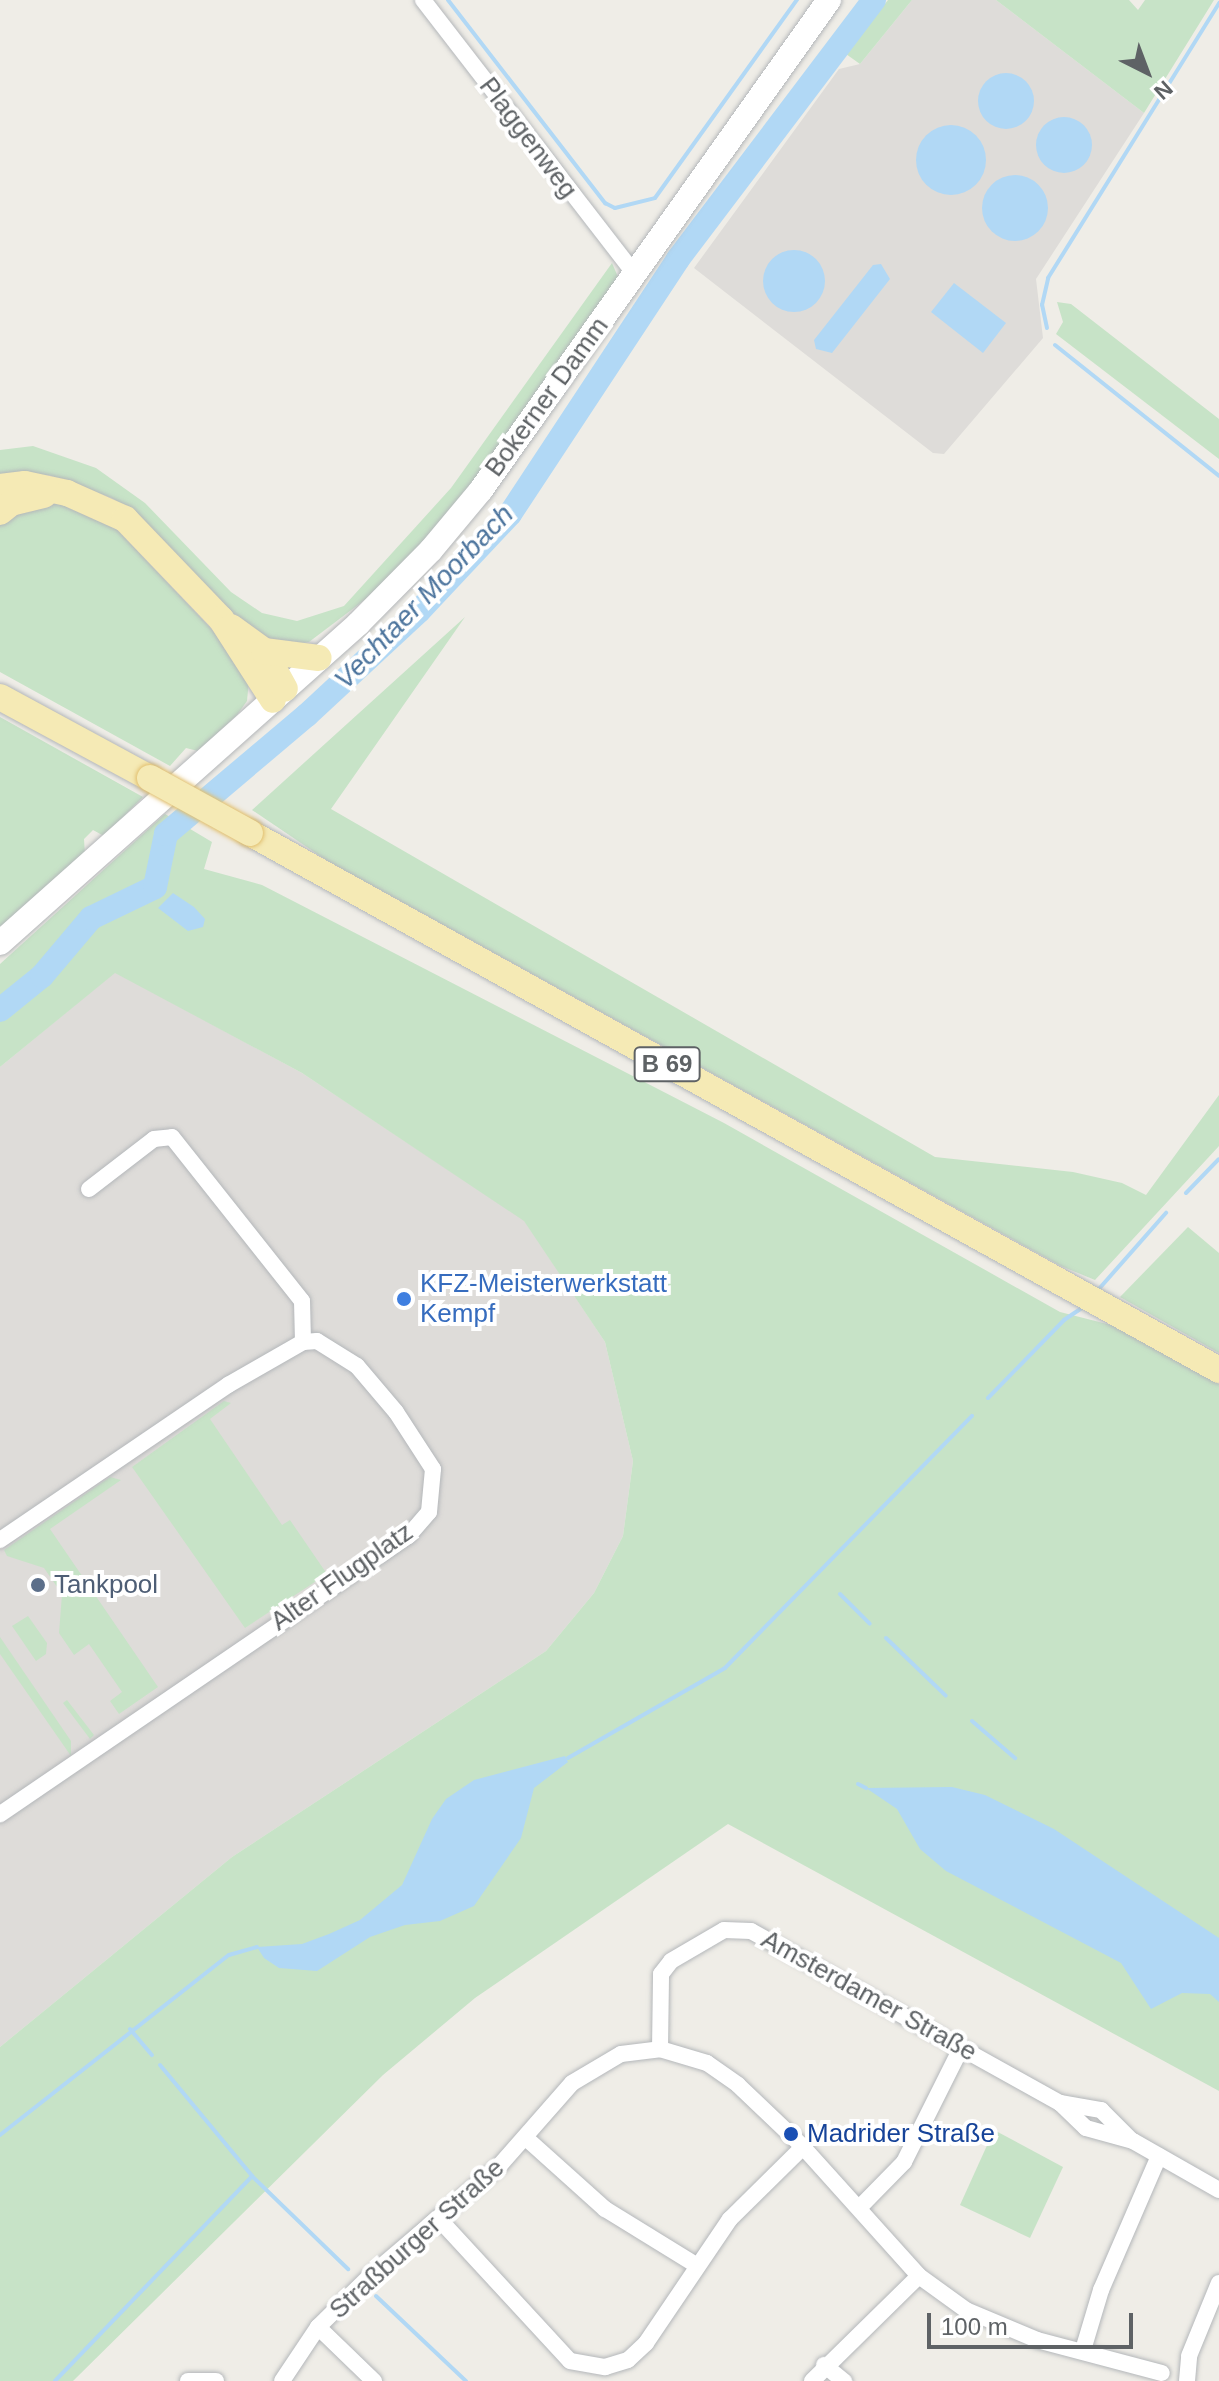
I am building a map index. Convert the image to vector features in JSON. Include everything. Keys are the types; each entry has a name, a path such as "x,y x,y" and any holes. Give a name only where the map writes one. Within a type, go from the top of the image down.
{"main road":[{"name":"Bokerner Damm","path":"0,943 397,586 481,490 829,0"},
{"path":"0,487 25,484 67,493 125,519 221,619 279,694"},
{"path":"0,512 11,503 67,493"},
{"path":"221,619 264,651 319,658"},
{"path":"264,651 279,694"},
{"name":"B 69","path":"2,695 1219,1370"}],"street":[{"name":"Plaggenweg","path":"423,0 635,274"},
{"path":"0,1540 228,1385 303,1342 302,1301 172,1137 154,1139 89,1189"},
{"name":"Alter Flugplatz","path":"0,1814 408,1536 429,1512 433,1469 396,1412 357,1366 317,1341 303,1342"},
{"name":"Amsterdamer Straße","path":"660,2049 661,1974 671,1961 737,1928 751,1931 1060,2103 1086,2128 1133,2141 1219,2190"},
{"path":"860,2207 904,2162 961,2048"},
{"name":"Straßburger Straße","path":"282,2381 318,2327 527,2139 572,2083 589,2070 621,2054 660,2049 707,2063 738,2085 860,2207 919,2276 983,2320 1180,2381"},
{"name":"Straßburger Straße","path":"527,2139 605,2209 696,2265"},
{"path":"439,2219 547,2340 570,2361 586,2367 628,2360 646,2343 730,2219 803,2147"},
{"path":"1083,2350 1101,2290 1159,2156"},
{"path":"812,2381 824,2365 919,2276"},
{"path":"1187,2381 1189,2356 1219,2283"},
{"path":"318,2327 374,2381"},
{"path":"824,2365 844,2381"},
{"path":"188,2381 216,2381"}],"shaded area":[{"path":"912,0 996,0 1144,113 1036,279 1043,338 944,454 933,453 694,268 839,69 860,64"},
{"path":"115,972 302,1073 524,1220 605,1342 633,1461 623,1536 594,1593 546,1651 232,1857 0,2047 0,1067"}],"green space":[{"path":"888,0 912,0 860,64 846,54"},
{"path":"996,0 1129,0 1138,10 1145,0 1214,0 1144,113"},
{"path":"612,263 618,277 451,512 375,592 309,642 276,647 243,626 137,514 112,498 49,475 0,477 0,450 33,446 96,468 145,503 231,592 262,613 297,621 344,606 451,488"},
{"path":"1057,302 1071,304 1219,419 1219,459 1056,334 1063,322"},
{"path":"58,503 111,523 218,636 249,680 247,701 237,715 198,751 186,748 170,766 0,672 0,522 34,506"},
{"path":"465,617 331,809 935,1157 1073,1172 1122,1183 1146,1195 1219,1095 1219,1146 1095,1280 1061,1266 326,860 252,810"},
{"path":"0,717 143,797 104,836 93,830 84,839 85,855 0,929"},
{"path":"165,814 212,842 204,869 262,885 724,1123 1060,1312 1111,1325 1219,1384 1219,2091 728,1824 475,1998 383,2075 73,2381 0,2381 0,2047 232,1857 546,1651 594,1593 623,1536 633,1461 605,1342 524,1221 302,1073 115,973 0,1067 0,964"},
{"path":"1188,1227 1219,1253 1219,1353 1120,1297"},
{"path":"224,1401 231,1403 210,1419 282,1525 290,1520 327,1574 245,1628 132,1467"},
{"path":"110,1477 121,1480 50,1529 158,1687 119,1714 110,1701 122,1692 89,1644 74,1655 59,1633 62,1594 44,1568 7,1556 4,1550"},
{"path":"28,1616 47,1643 46,1654 36,1661 12,1626"},
{"path":"0,1637 71,1741 71,1756 0,1654"},
{"path":"67,1700 94,1735 90,1739 63,1703"},
{"path":"994,2130 1063,2167 1030,2238 960,2205"}],"water":[{"path":"1006,73 1026,81 1034,101 1026,121 1006,129 986,121 978,101 986,81"},
{"path":"1064,117 1084,125 1092,145 1084,165 1064,173 1044,165 1036,145 1044,125"},
{"path":"958,125 980,140 986,160 984,174 976,185 965,193 944,195 926,185 918,174 916,153 926,135 937,127"},
{"path":"1008,175 1022,175 1034,180 1043,189 1048,208 1046,221 1039,232 1022,241 1008,241 996,236 987,227 982,215 982,201 987,189 996,180"},
{"path":"794,250 806,252 816,259 823,269 823,293 816,303 806,310 794,312 782,310 772,303 765,293 763,281 765,269 772,259 782,252"},
{"path":"881,264 890,279 832,353 816,349 814,340 873,265"},
{"path":"954,283 1006,323 983,353 931,312"},
{"path":"173,893 205,919 203,927 188,931 158,908"},
{"path":"565,1756 568,1762 534,1788 521,1838 474,1906 440,1921 405,1925 370,1937 317,1971 279,1968 264,1958 257,1947 302,1944 329,1934 360,1920 402,1885 432,1819 446,1799 474,1780"},
{"path":"952,1787 985,1795 1054,1829 1219,1938 1219,2002 1210,1994 1182,1993 1151,2009 1121,1963 946,1871 920,1849 897,1809 866,1788"}],"waterway":[{"path":"448,0 605,203 615,208 655,198 797,0"},
{"name":"Vechtaer Moorbach","path":"0,1010 42,976 91,918 155,887 166,834 307,715 419,611 510,514 678,259 874,0"},
{"path":"1047,328 1042,305 1048,278 1219,3"},
{"path":"1055,345 1219,476"},
{"path":"1186,1193 1219,1159"},
{"path":"1098,1290 1166,1213"},
{"path":"988,1398 1064,1320 1085,1306"},
{"path":"568,1758 725,1668 972,1416"},
{"path":"840,1594 870,1624"},
{"path":"886,1638 946,1696"},
{"path":"972,1721 1015,1758"},
{"path":"858,1784 866,1788"},
{"path":"0,2135 229,1955 257,1947"},
{"path":"130,2029 152,2055"},
{"path":"160,2065 252,2176 348,2269"},
{"path":"55,2381 252,2176"},
{"path":"376,2296 466,2381"}],"place":[{"name":"KFZ-Meisterwerkstatt Kempf","path":"404,1299"},
{"name":"Tankpool","path":"38,1585"},
{"name":"Madrider Straße","path":"791,2134"}]}
